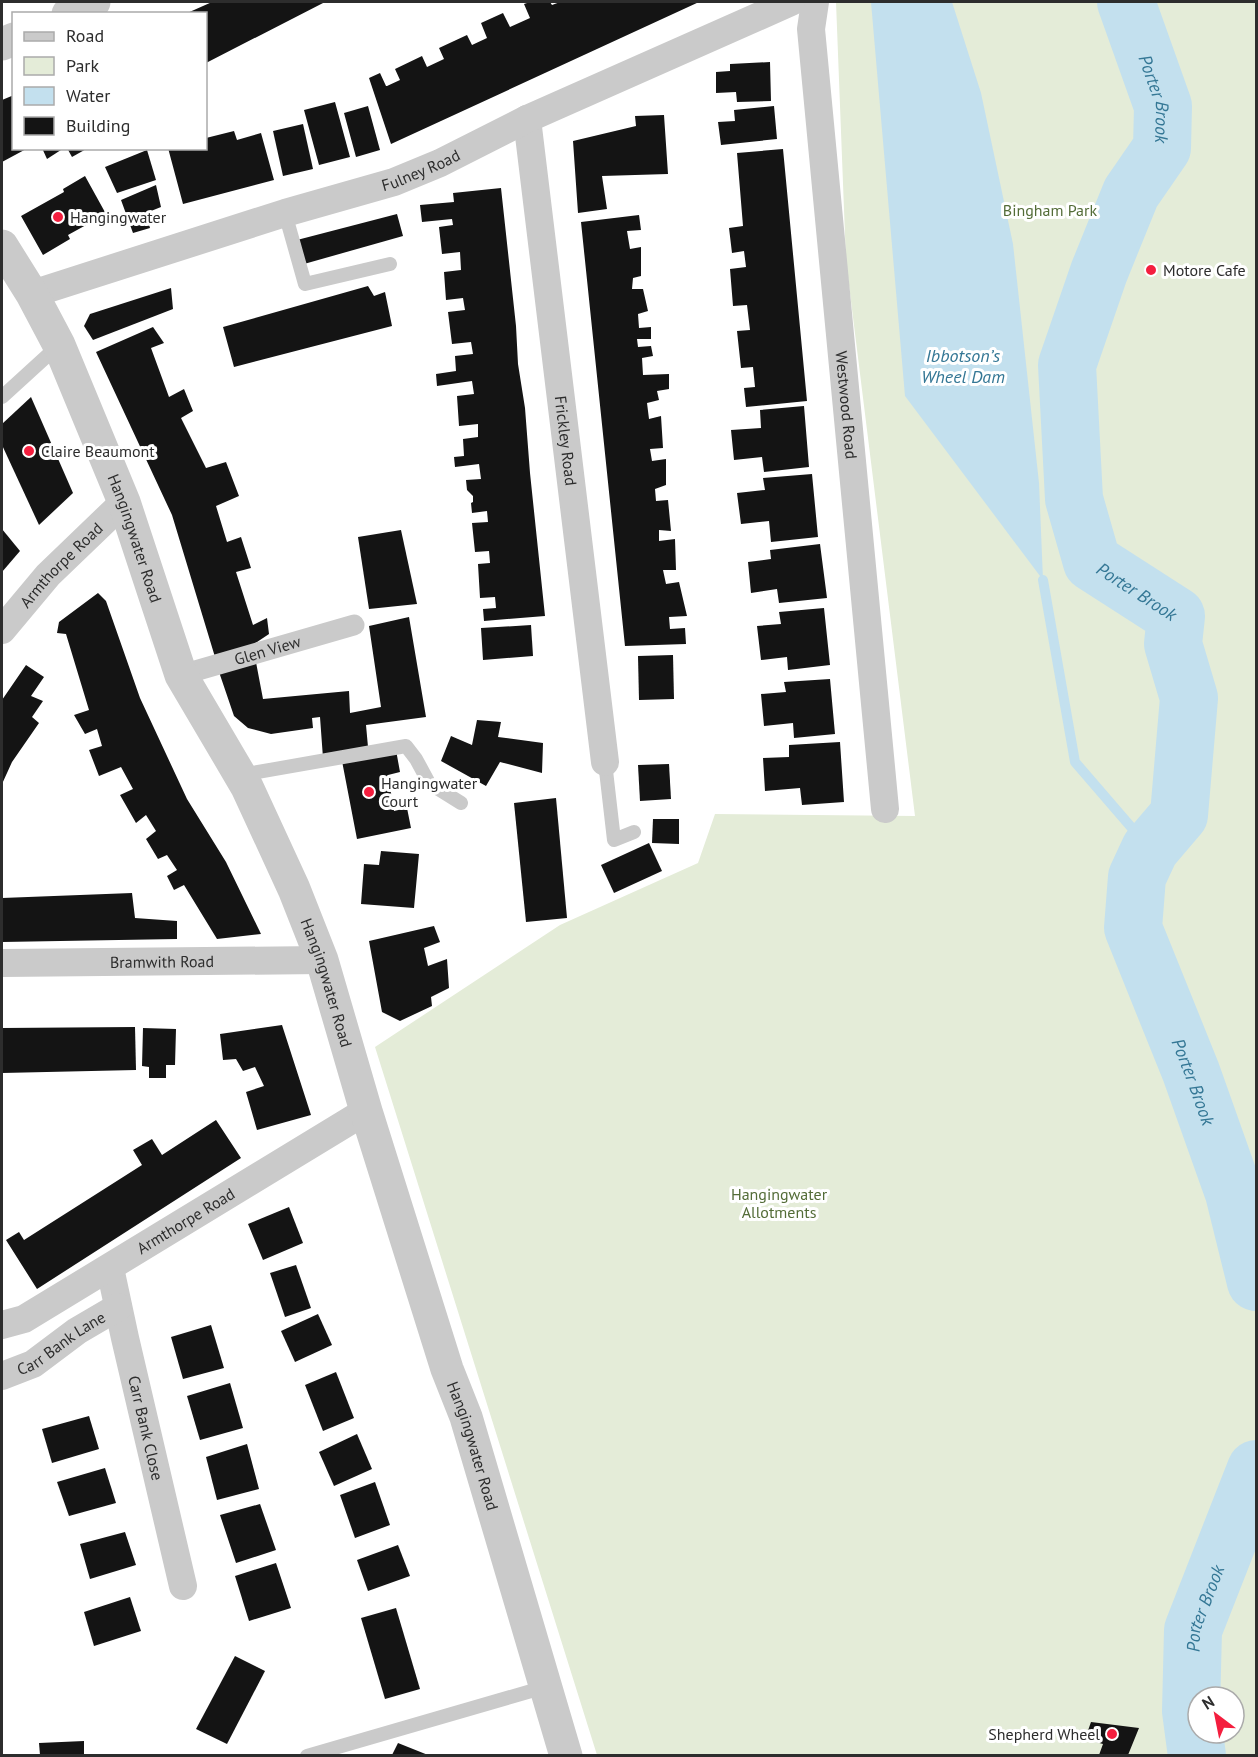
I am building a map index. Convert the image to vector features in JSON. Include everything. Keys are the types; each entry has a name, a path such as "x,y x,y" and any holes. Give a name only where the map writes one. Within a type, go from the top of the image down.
{"street":[{"path":"72,12 94,2"},
{"name":"Fulney Road","path":"32,294 285,213 394,182 440,163 527,119 791,2"},
{"name":"Westwood Road","path":"815,2 812,29 885,809"},
{"name":"Frickley Road","path":"527,119 605,762"},
{"name":"Hangingwater Road","path":"2,246 32,294 59,345 124,502 181,675 247,787 294,889 322,960 366,1111 447,1369 466,1417 566,1755"},
{"name":"Armthorpe Road","path":"2,630 48,575 124,502"},
{"name":"Glen View","path":"181,675 354,625"},
{"name":"Bramwith Road","path":"2,963 322,960"},
{"name":"Armthorpe Road","path":"2,1325 24,1319 366,1111"},
{"name":"Carr Bank Close","path":"110,1268 183,1586"},
{"name":"Carr Bank Lane","path":"2,1376 33,1364 77,1331 118,1307"}],"lane":[{"path":"285,213 305,284 390,264"},
{"path":"2,397 59,345"},
{"path":"241,776 406,746 429,783 461,803"},
{"path":"605,762 614,840 634,832"},
{"path":"307,1755 545,1687"}],"green space":[{"path":"836,2 1256,2 1256,1755 597,1755 375,1047 560,925 698,863 715,814 915,816 846,261"}],"water":[{"name":"Ibbotson’s Wheel Dam","path":"871,2 952,2 981,93 1013,244 1039,483 1043,580 905,396"}],"building":[{"path":"212,2 325,2 207,62 207,12 190,12"},
{"path":"550,2 552,5 560,2 699,2 391,144 369,78 380,73 386,86 400,80 395,69 422,56 427,67 444,59 439,48 467,35 472,45 487,38 481,23 503,13 510,27 530,18 524,4"},
{"path":"770,62 771,101 737,102 736,92 716,93 716,72 730,71 730,64"},
{"path":"12,96 12,150 24,150 2,162 2,100"},
{"path":"335,102 350,157 319,165 304,110"},
{"path":"368,106 380,150 356,157 344,113"},
{"path":"774,106 777,139 721,145 718,122 735,121 734,110"},
{"path":"664,115 668,174 602,176 607,209 578,213 573,141 636,126 635,116"},
{"path":"303,124 313,169 283,176 273,131"},
{"path":"234,131 237,140 261,133 274,180 183,204 169,150 207,150 207,138"},
{"path":"783,149 807,401 746,407 744,388 755,387 753,367 741,368 737,331 750,330 747,305 733,306 730,269 746,267 744,251 732,253 729,228 743,226 737,153"},
{"path":"43,150 61,150 47,159"},
{"path":"68,150 84,150 72,157"},
{"path":"147,150 156,180 117,193 105,167"},
{"path":"85,176 106,214 68,235 70,239 43,255 21,216 64,192 63,189"},
{"path":"156,185 161,207 146,213 150,228 133,233 121,200"},
{"path":"501,188 545,616 484,621 483,609 496,608 495,597 480,598 478,564 490,563 489,551 475,552 472,523 488,522 487,511 472,513 473,496 467,490 466,480 481,479 479,464 455,467 454,457 464,456 463,439 478,437 478,424 459,426 457,396 474,394 472,381 437,386 436,374 456,371 455,356 473,354 471,342 452,344 448,312 465,310 463,298 446,300 444,272 461,270 460,252 442,254 439,227 453,225 452,219 422,222 420,205 454,202 453,193"},
{"path":"397,214 403,236 304,264 297,240"},
{"path":"639,215 641,230 627,231 630,249 641,247 641,276 633,278 632,289 643,289 648,311 638,314 639,328 651,327 651,339 637,339 638,347 651,346 653,356 642,358 643,375 669,374 669,389 657,391 659,400 647,403 649,419 661,416 663,448 650,449 652,461 666,459 666,485 655,489 656,501 668,500 671,531 659,530 659,541 675,539 676,570 663,570 666,584 679,582 687,616 669,617 670,629 685,628 686,644 625,646 581,222"},
{"path":"368,286 374,296 385,292 392,326 234,367 223,327"},
{"path":"171,288 173,309 93,340 84,326 90,314"},
{"path":"153,327 164,343 151,348 169,397 184,389 193,411 181,418 206,468 226,462 239,496 216,506 227,542 241,537 251,568 236,572 253,625 267,618 269,634 254,644 215,657 172,515 96,352"},
{"path":"31,397 73,493 39,525 2,445 2,424"},
{"path":"804,406 809,467 764,472 762,457 734,460 731,430 761,428 760,410"},
{"path":"812,474 818,537 771,542 769,521 741,524 737,493 765,490 763,478"},
{"path":"2,529 20,551 2,572"},
{"path":"401,530 417,604 369,609 358,537"},
{"path":"820,544 827,598 779,603 777,589 751,593 748,562 771,559 770,550"},
{"path":"98,593 106,601 140,698 187,799 226,862 261,934 217,939 184,885 174,890 167,876 177,870 167,855 158,859 146,839 156,831 146,815 136,823 120,795 133,789 121,767 99,776 89,750 102,746 97,729 85,734 74,715 89,710 66,634 57,633 59,622"},
{"path":"824,608 830,665 788,670 787,657 761,660 757,626 781,624 779,612"},
{"path":"409,617 426,717 366,725 368,747 323,758 320,717 312,718 313,728 271,734 248,728 234,716 218,669 255,657 263,699 349,691 350,713 381,707 369,626"},
{"path":"531,625 533,656 483,660 481,628"},
{"path":"673,655 674,699 639,700 638,656"},
{"path":"26,665 44,677 31,696 43,701 32,717 39,723 12,762 2,784 2,700"},
{"path":"830,679 835,734 794,738 793,723 764,726 761,694 786,692 784,682"},
{"path":"477,720 501,722 498,737 543,743 542,773 500,762 486,786 441,761 451,736 472,745"},
{"path":"840,742 844,802 802,805 800,788 765,791 763,758 789,757 789,745"},
{"name":"Hangingwater Court","path":"396,750 400,772 388,775 394,811 407,808 411,828 357,839 342,761"},
{"path":"669,764 671,799 640,801 638,765"},
{"path":"556,798 567,918 526,922 514,803"},
{"path":"653,819 679,819 679,844 652,843"},
{"path":"649,843 662,871 614,893 601,865"},
{"path":"381,851 419,854 414,908 361,904 364,864 379,865"},
{"path":"132,893 135,918 177,921 177,939 2,942 2,898"},
{"path":"434,926 440,942 424,948 428,966 447,959 449,988 431,997 432,1006 400,1021 382,1012 369,941"},
{"path":"282,1025 311,1115 257,1130 246,1092 264,1086 255,1067 243,1071 236,1059 223,1060 220,1034"},
{"path":"135,1027 136,1070 2,1073 2,1028"},
{"path":"143,1028 176,1029 175,1065 166,1065 166,1078 149,1078 149,1067 142,1066"},
{"path":"216,1120 241,1158 37,1289 6,1240 19,1232 24,1240 142,1165 133,1150 152,1139 162,1155"},
{"path":"289,1207 303,1243 263,1260 248,1224"},
{"path":"296,1265 311,1308 285,1317 270,1273"},
{"path":"318,1314 332,1345 295,1362 281,1331"},
{"path":"211,1325 224,1368 183,1379 171,1337"},
{"path":"336,1372 354,1418 323,1431 305,1385"},
{"path":"230,1383 243,1428 200,1440 187,1396"},
{"path":"89,1416 99,1449 52,1463 42,1429"},
{"path":"357,1434 372,1469 334,1486 319,1452"},
{"path":"247,1444 259,1489 217,1500 206,1457"},
{"path":"105,1468 116,1503 69,1516 57,1482"},
{"path":"375,1482 390,1525 355,1538 340,1495"},
{"path":"260,1504 276,1550 236,1563 220,1515"},
{"path":"125,1532 136,1565 90,1579 80,1544"},
{"path":"398,1545 410,1576 368,1591 357,1560"},
{"path":"276,1563 291,1608 249,1621 235,1576"},
{"path":"130,1597 141,1631 94,1646 84,1612"},
{"path":"396,1608 420,1689 385,1699 361,1618"},
{"path":"235,1656 265,1671 227,1744 196,1729"},
{"name":"Shepherd Wheel","path":"1091,1722 1139,1728 1128,1755 1099,1755 1103,1744 1085,1739"},
{"path":"84,1741 84,1755 40,1755 39,1743"},
{"path":"398,1743 428,1755 392,1755"}],"waterway":[{"name":"Porter Brook","path":"1126,2 1163,106 1162,148 1131,193 1099,272 1067,365 1074,499 1092,562 1176,616 1173,644 1189,698 1179,815 1150,849 1137,877 1133,928 1191,1072 1234,1193 1256,1282"},
{"path":"1043,580 1075,762 1150,849"},
{"name":"Porter Brook","path":"1197,1756 1191,1711 1193,1630 1256,1469"}],"place":[{"name":"Hangingwater","path":"58,217"},
{"name":"Motore Cafe","path":"1151,270"},
{"name":"Claire Beaumont","path":"29,451"},
{"name":"Hangingwater Court","path":"369,792"},
{"name":"Shepherd Wheel","path":"1112,1734"}],"park label":[{"name":"Bingham Park","path":"1050,210"},
{"name":"Hangingwater Allotments","path":"779,1203"}]}
